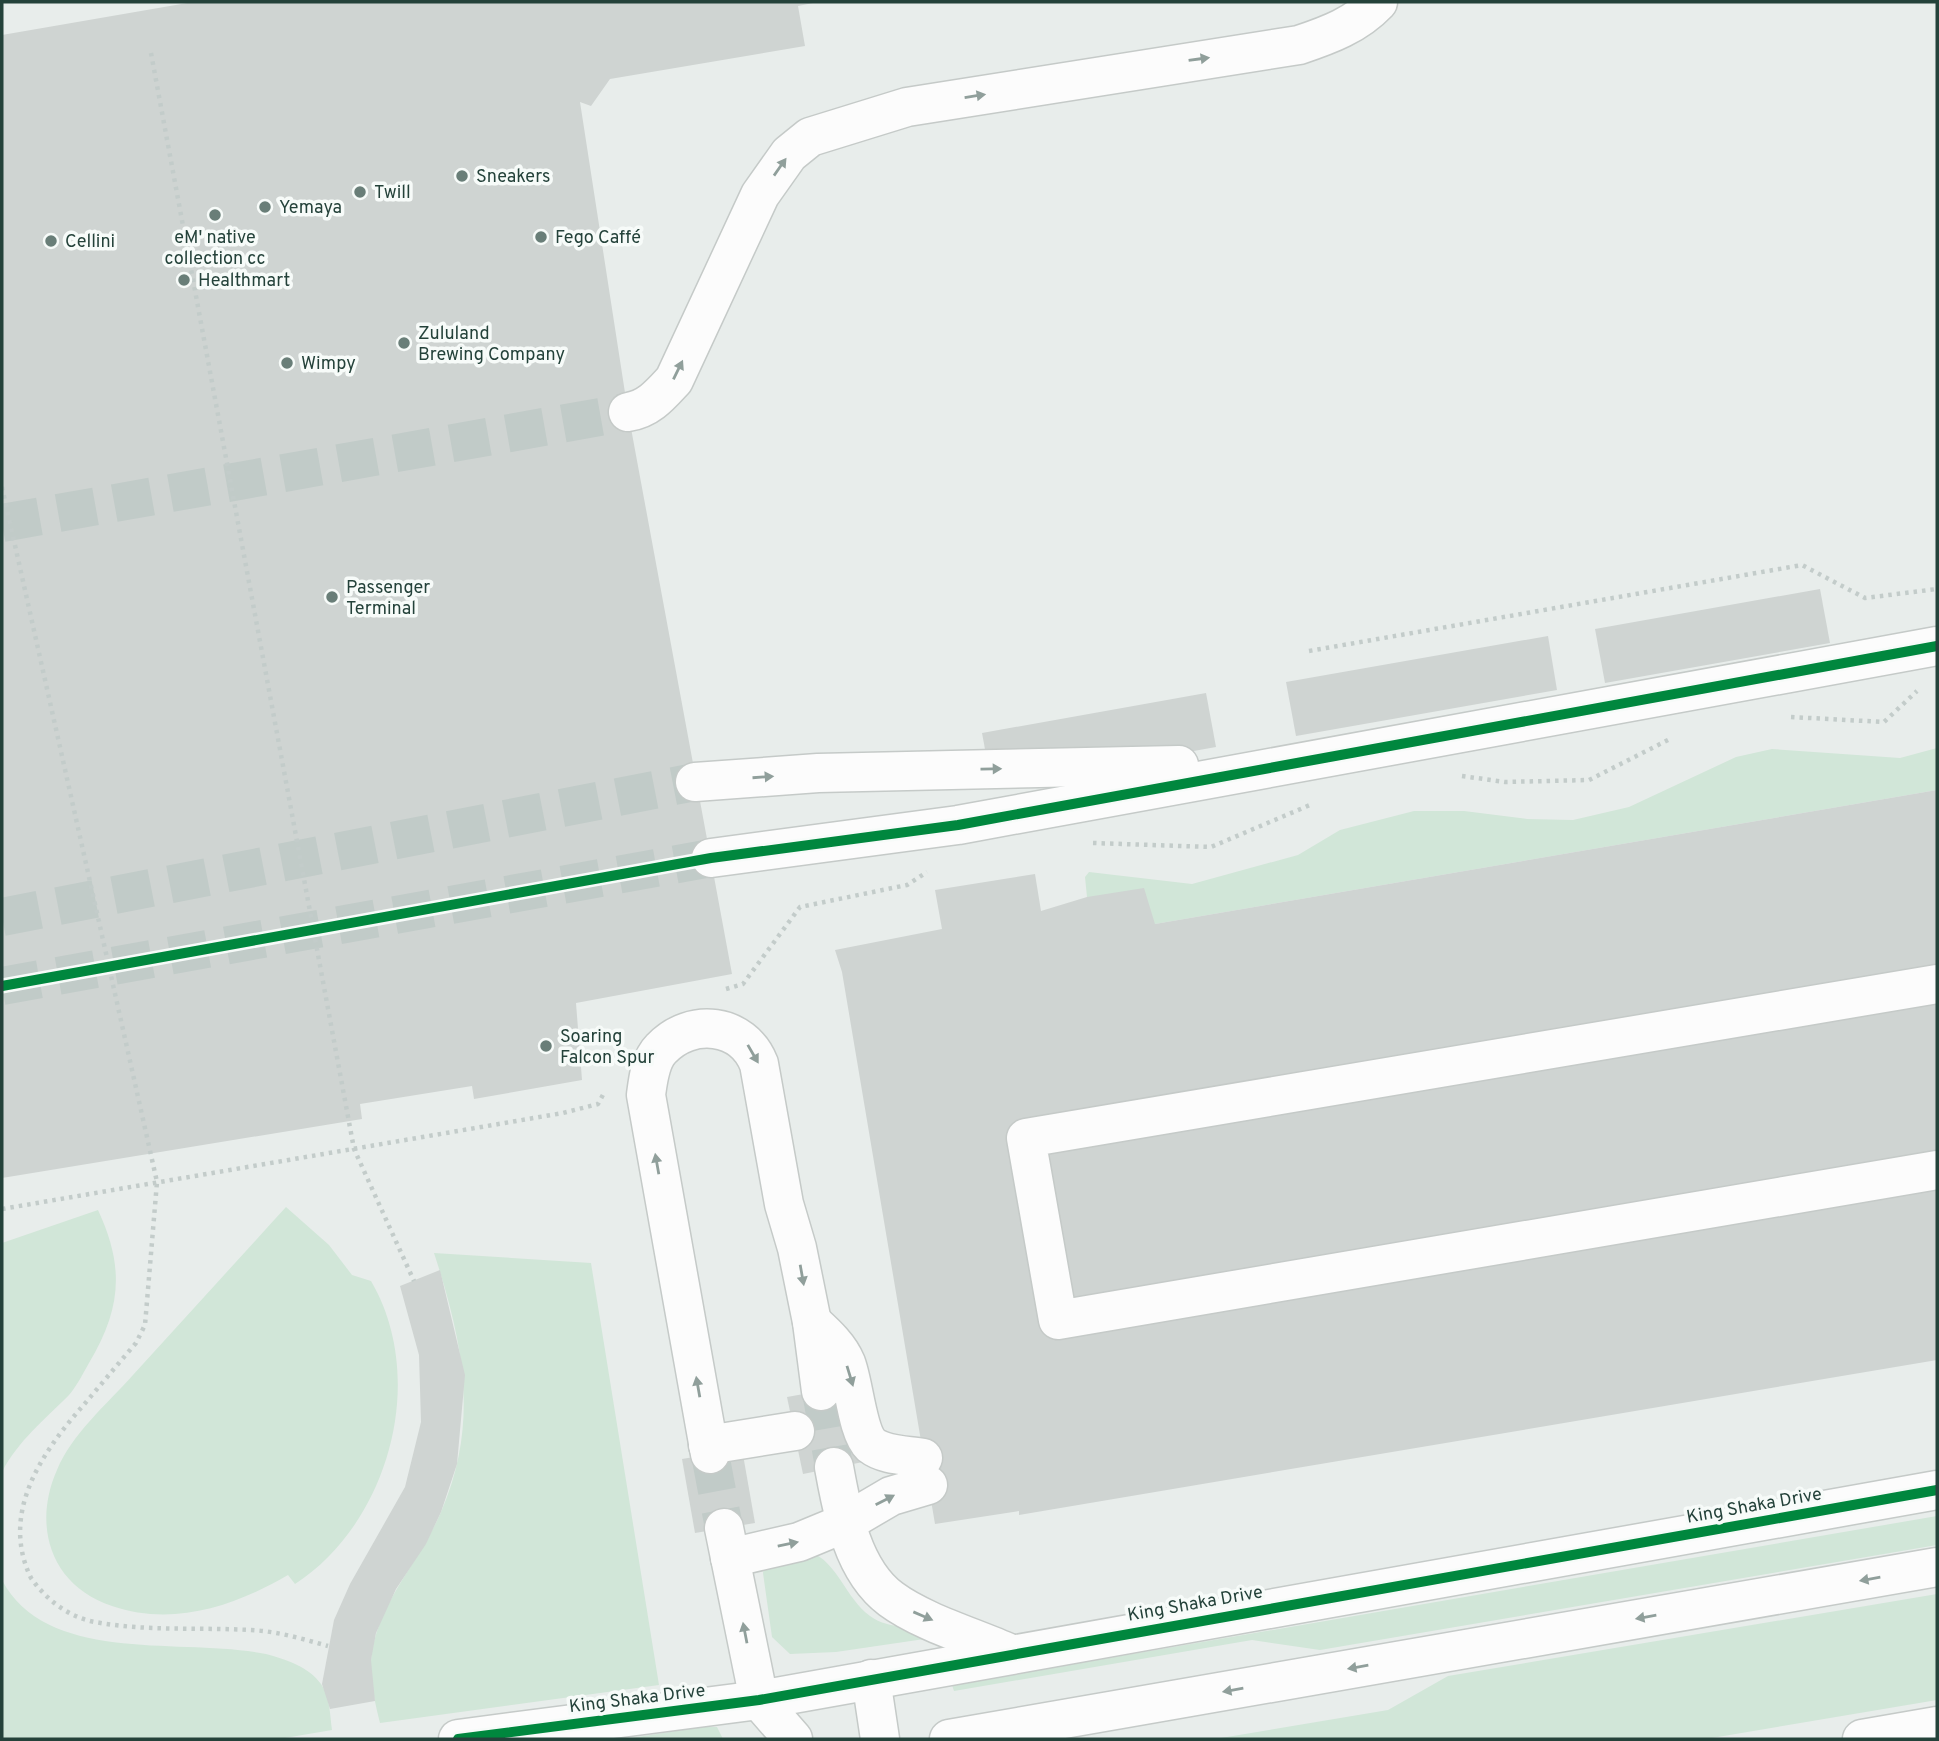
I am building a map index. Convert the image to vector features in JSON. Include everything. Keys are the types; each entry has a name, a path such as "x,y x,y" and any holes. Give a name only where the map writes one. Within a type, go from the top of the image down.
{"street":[{"path":"628,412 639,411 655,400 674,380 760,195 789,154 810,137 907,107 1299,45 1330,35 1363,18 1378,2"},
{"path":"711,858 958,825 1937,646"},
{"path":"695,782 842,772 1301,762"},
{"path":"1937,984 1026,1138 1058,1320 1937,1170"},
{"path":"795,1431 709,1450 646,1095 649,1073 659,1050 687,1031 716,1027 742,1038 753,1049 759,1064 784,1204 797,1248 821,1391"},
{"path":"793,1739 759,1700 727,1543 799,1542 845,1523 891,1496 926,1471 870,1444 863,1433 845,1361 830,1338 811,1322"},
{"path":"834,1467 845,1523 869,1576 889,1598 1009,1653"},
{"name":"King Shaka Drive","path":"458,1739 759,1700 1009,1653 1937,1490"},
{"path":"949,1739 1937,1567"},
{"path":"871,1679 880,1739"},
{"path":"1862,1739 1937,1726"}],"path":[{"path":"151,53 354,1149 414,1281"},
{"path":"2,487 158,1182 145,1325 136,1343 42,1453 27,1477 16,1525 22,1560 41,1591 55,1603 88,1620 138,1628 251,1630 328,1646"},
{"path":"1310,651 1802,565 1866,598 1937,589"},
{"path":"1787,717 1884,722 1919,689 1928,687"},
{"path":"1452,775 1505,782 1589,780 1683,734"},
{"path":"1082,843 1212,847 1291,811 1317,803"},
{"path":"718,992 743,984 800,907 907,885 933,868"},
{"path":"2,1209 563,1113 598,1104 606,1088"}],"green space":[{"path":"1937,748 1937,790 1155,924 1087,897 1085,877 1089,872 1192,884 1298,855 1340,830 1414,811 1464,811 1527,819 1573,820 1629,807 1736,757 1772,749 1900,758"},
{"path":"286,1207 329,1245 352,1275 371,1281 388,1320 397,1362 397,1405 390,1447 375,1488 354,1525 327,1558 295,1584 288,1575 247,1596 181,1614 135,1612 91,1597 61,1569 52,1552 46,1512 57,1470 72,1444 91,1420"},
{"path":"98,1210 107,1231 115,1270 116,1288 108,1324 72,1391 24,1441 2,1472 2,1243"},
{"path":"434,1253 591,1263 659,1685 380,1723 371,1676 375,1640 390,1602 441,1512 453,1479 464,1414 459,1350 453,1318"},
{"path":"1937,1516 1937,1545 1320,1650 1252,1640 954,1691 952,1685"},
{"path":"810,1552 827,1563 854,1600 870,1616 886,1624 922,1630 938,1637 836,1652 790,1654 772,1637 764,1566"},
{"path":"2,1580 23,1607 51,1625 84,1637 120,1643 233,1649 281,1658 310,1673 324,1689 332,1730 279,1739 2,1739"},
{"path":"1937,1594 1937,1700 1706,1739 1215,1739 1388,1710 1448,1676"},
{"path":"717,1727 723,1739 624,1739"}],"building":[{"name":"Passenger Terminal","path":"193,2 818,2 798,6 805,46 610,79 591,106 580,102 628,412 732,974 576,1003 582,1080 474,1099 472,1086 360,1104 362,1119 2,1178 2,35"},
{"path":"1820,589 1830,643 1605,683 1595,629"},
{"path":"1548,636 1557,690 1296,736 1286,682"},
{"path":"1206,693 1216,747 992,787 982,733"},
{"path":"1937,790 1937,1360 1019,1515 1019,1511 935,1524 842,972 835,950 942,929 935,890 1035,874 1041,911 1087,897 1144,888 1155,924"},
{"path":"440,1270 465,1375 457,1464 441,1512 426,1544 396,1589 376,1633 371,1660 375,1701 330,1709 322,1684 334,1620 350,1584 405,1487 421,1422 419,1355 400,1286"},
{"path":"848,1386 863,1462 803,1474 787,1397"},
{"path":"742,1449 755,1523 695,1533 682,1459"}],"tunnel":[{"path":"2,523 628,412"},
{"path":"2,917 695,782"},
{"path":"2,986 711,858"},
{"path":"821,1391 834,1467"},
{"path":"710,1454 724,1528"}],"cycle path":[{"path":"2,986 711,858 958,825 1937,646"},
{"path":"458,1739 759,1700 1937,1490"}],"place":[{"name":"Sneakers","path":"462,176"},
{"name":"Twill","path":"360,192"},
{"name":"Yemaya","path":"265,207"},
{"name":"eM' native collection cc","path":"215,215"},
{"name":"Fego Caffé","path":"541,237"},
{"name":"Cellini","path":"51,241"},
{"name":"Healthmart","path":"184,280"},
{"name":"Zululand Brewing Company","path":"404,343"},
{"name":"Wimpy","path":"287,363"},
{"name":"Passenger Terminal","path":"332,597"},
{"name":"Soaring Falcon Spur","path":"546,1046"}]}
